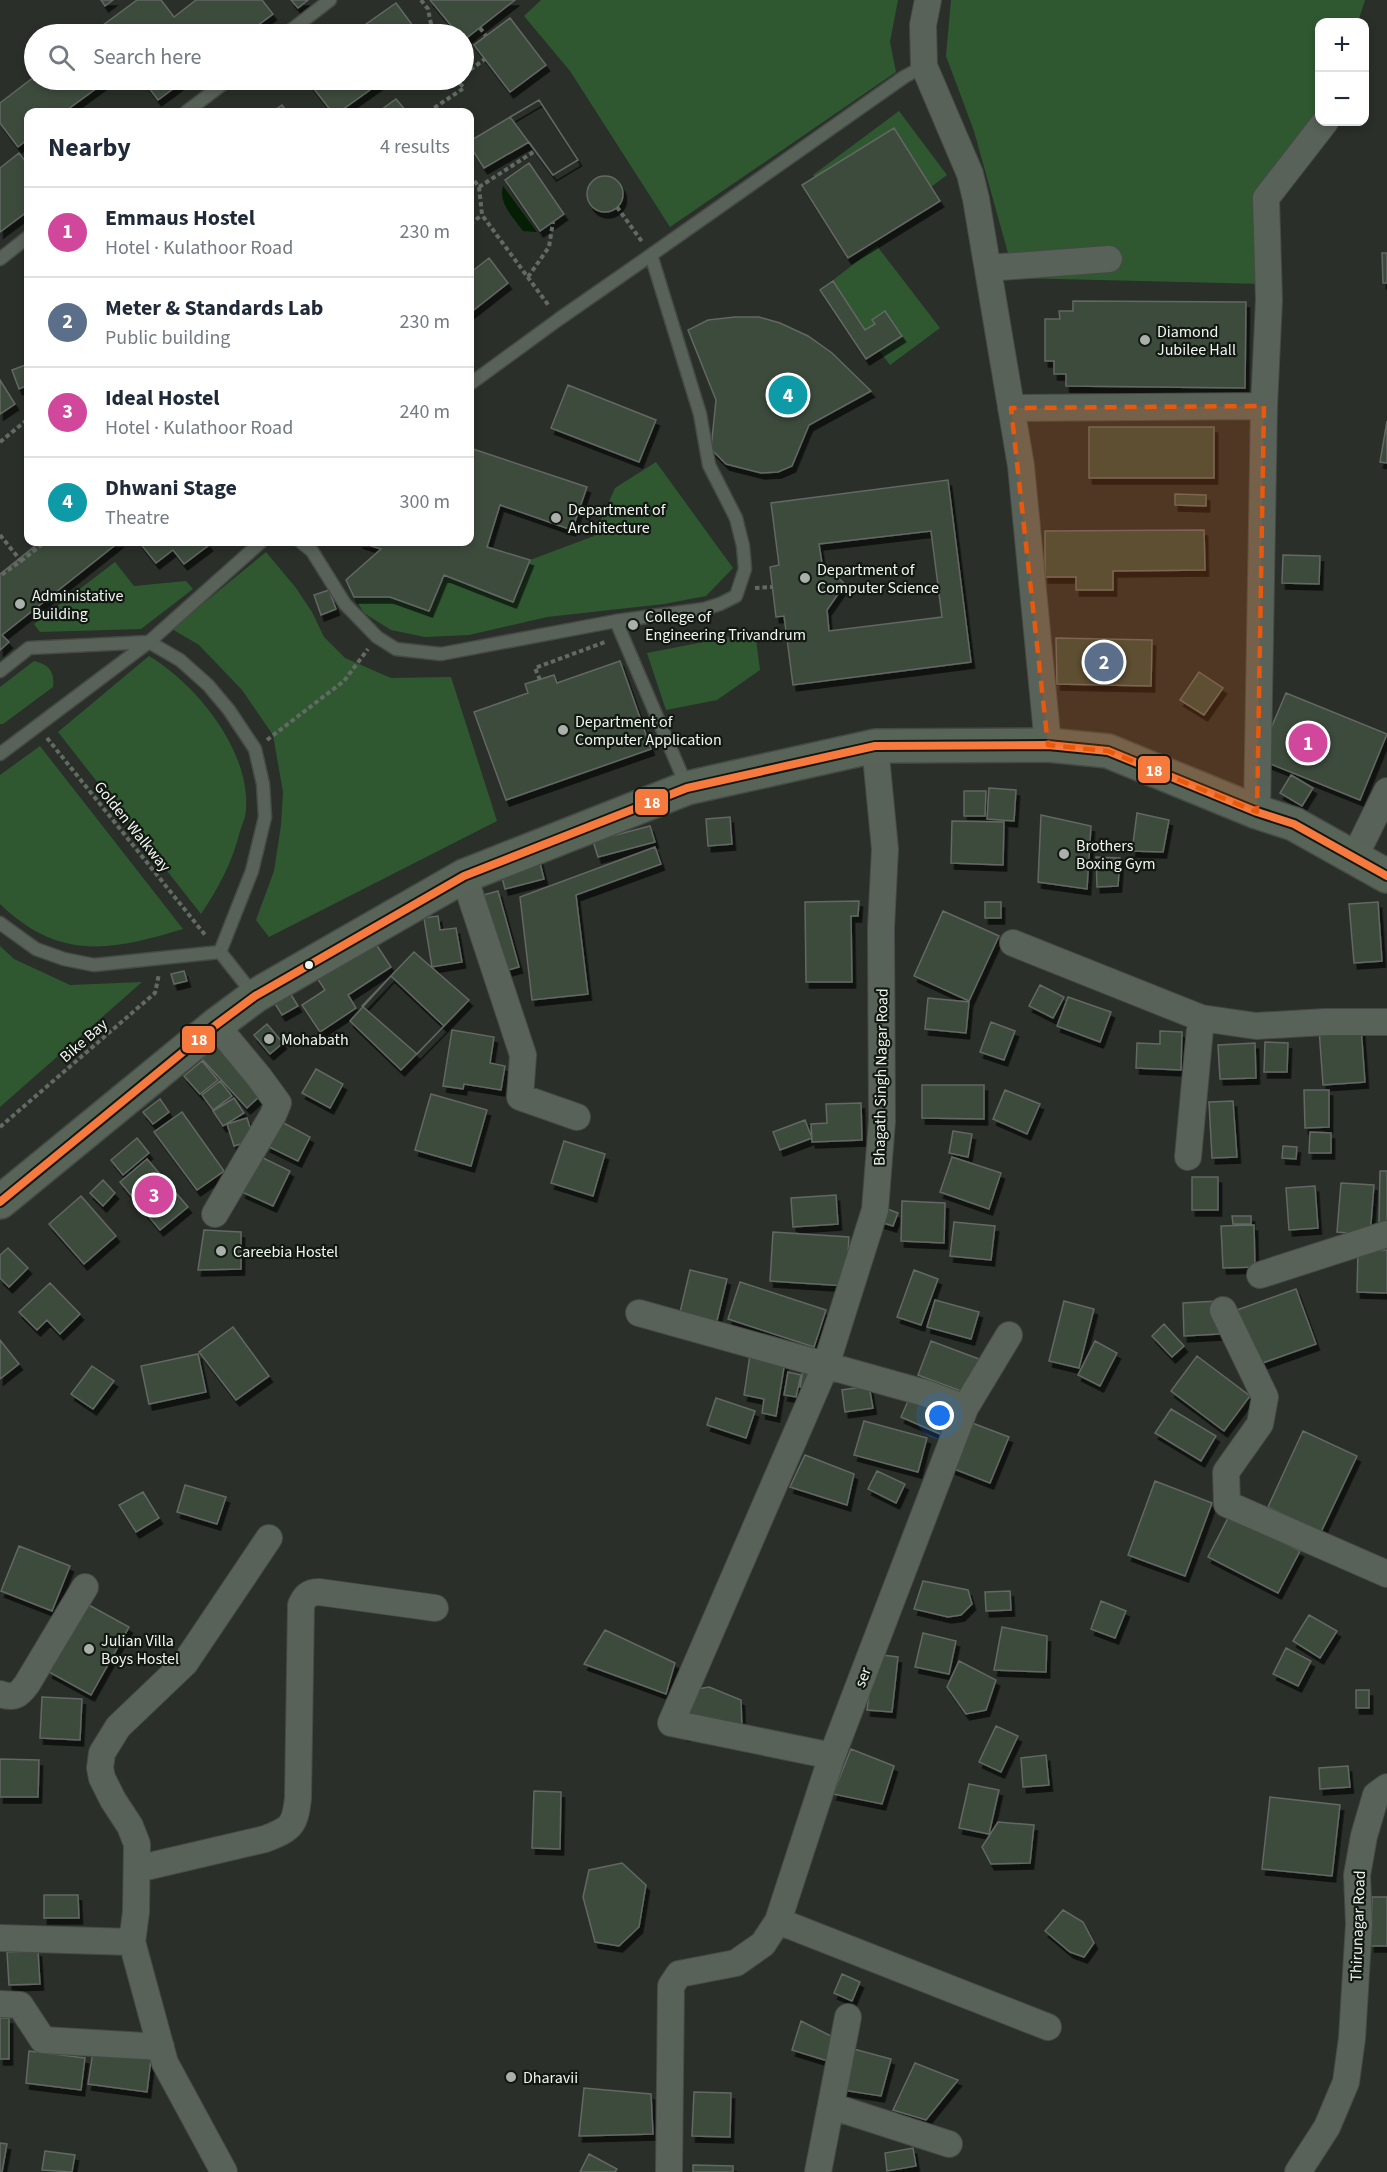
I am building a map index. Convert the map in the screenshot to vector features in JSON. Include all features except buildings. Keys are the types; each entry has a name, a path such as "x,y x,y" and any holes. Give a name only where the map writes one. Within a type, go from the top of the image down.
{"main road":[{"path":"0,1202 216,1025 255,996 464,876 687,788 875,746 1048,745 1108,751 1257,812 1294,824 1387,876"}],"street":[{"path":"928,0 923,25 924,66 970,174 1021,465 1048,745"},
{"path":"1257,812 1264,406 1269,300 1266,198 1322,126"},
{"path":"988,268 1109,259"},
{"path":"1011,408 1264,406"},
{"name":"Bhagath Singh Nagar Road","path":"832,1756 671,1723 826,1365 875,1210 882,1121 881,928 885,849 875,746"},
{"path":"1354,858 1387,791"},
{"path":"464,876 524,1055 520,1097 577,1117"},
{"path":"1013,943 1201,1018 1256,1026 1324,1022 1387,1022"},
{"path":"1188,1157 1201,1018"},
{"path":"215,1214 273,1115 278,1102 216,1025"},
{"path":"1260,1275 1387,1234"},
{"path":"1223,1310 1265,1397 1260,1424 1226,1472 1227,1503 1387,1574"},
{"path":"639,1313 925,1393 965,1408"},
{"name":"ser","path":"669,2172 671,1986 679,1974 735,1963 763,1944 778,1921 832,1756 965,1408 1009,1335"},
{"path":"224,2172 165,2063 132,1942 137,1844 135,1836 102,1778 100,1768 102,1753 118,1727 185,1663 269,1538"},
{"path":"0,1694 8,1697 17,1695 27,1684 85,1587"},
{"path":"137,1869 265,1839 276,1835 293,1823 298,1798 301,1605 308,1595 319,1592 435,1608"},
{"name":"Thirunagar Road","path":"1298,2172 1327,2127 1346,2082 1355,2001 1354,1976 1359,1924 1357,1875 1364,1836 1376,1796 1387,1787"},
{"path":"778,1921 1048,2027"},
{"path":"0,1938 132,1942"},
{"path":"0,2004 20,2005 43,2040 161,2047"},
{"path":"818,2172 848,2017"},
{"path":"831,2106 949,2145"}],"lane":[{"path":"299,24 330,0"},
{"path":"474,381 904,77 924,66"},
{"path":"191,108 215,90"},
{"path":"0,259 24,240"},
{"path":"306,546 312,551 345,604 377,637 396,649 441,654 616,621 704,609 736,596 744,568 743,546 736,518 709,465 699,414 651,255"},
{"path":"0,754 148,642 256,546"},
{"path":"616,621 687,788"},
{"path":"0,671 29,648 148,642 180,660 229,710 255,749 263,784 266,817 252,870 220,952"},
{"path":"0,923 36,949 94,965 220,952"},
{"path":"220,952 255,996"}],"path":[{"path":"420,0 428,9 431,24"},
{"path":"480,28 486,36"},
{"path":"474,67 485,59"},
{"path":"434,108 461,90"},
{"path":"479,187 535,151"},
{"path":"474,180 479,187 482,215 559,319"},
{"path":"617,207 651,255"},
{"path":"474,221 482,215"},
{"path":"528,277 549,247 553,222"},
{"path":"0,442 24,422"},
{"path":"0,535 21,561"},
{"path":"0,576 40,546"},
{"path":"540,680 535,668 622,636"},
{"path":"255,749 344,681 377,637"},
{"name":"Golden Walkway","path":"49,741 198,926"},
{"name":"Bike Bay","path":"0,1127 155,993 162,959"}],"highlighted area":[{"path":"1264,406 1257,812 1108,751 1048,745 1011,408"}],"shaded area":[{"path":"541,0 898,0 890,42 896,72 670,227 570,71 524,16"},
{"path":"951,0 1365,0 1359,18 1315,18 1315,118 1258,192 1264,284 1015,278 974,131 946,56"},
{"path":"899,111 947,175 861,239 813,175"},
{"path":"503,186 537,232 523,231 511,216 503,199"},
{"path":"877,246 940,328 890,365 828,284"},
{"path":"656,462 733,568 706,596 664,604 547,617 469,635 425,637 391,630 364,613 354,597 390,597 429,611 444,575 512,601 530,560 594,536 615,488"},
{"path":"266,552 296,588 312,612 324,637 345,658 391,678 451,677 497,821 269,937 256,920 274,871 281,825 283,792 273,735 242,690 199,645 172,629"},
{"path":"115,562 134,586 186,581 193,589 141,629 40,632 34,624"},
{"path":"755,632 760,670 717,700 666,710 647,653"},
{"path":"149,656 185,684 217,721 230,742 245,787 245,815 233,854 201,914 58,732"},
{"path":"34,661 50,669 53,687 0,724 0,687"},
{"path":"40,746 183,929 157,937 109,946 65,943 43,935 0,904 0,775"},
{"path":"0,946 14,959 70,985 142,982 0,1107"}],"transit line":[{"name":"18","path":"0,1202 216,1025 255,996 464,876 687,788 875,746 1048,745 1108,751 1257,812 1294,824 1387,876"}],"place":[{"name":"Diamond Jubilee Hall","path":"1145,340"},
{"name":"Dhwani Stage","path":"788,395"},
{"name":"Department of Architecture","path":"556,518"},
{"name":"Department of Computer Science","path":"805,578"},
{"name":"Administative Building","path":"20,604"},
{"name":"College of Engineering Trivandrum","path":"633,625"},
{"name":"Meter & Standards Lab","path":"1104,662"},
{"name":"Department of Computer Application","path":"563,730"},
{"name":"Emmaus Hostel","path":"1308,743"},
{"name":"Brothers Boxing Gym","path":"1064,854"},
{"name":"Mohabath","path":"269,1039"},
{"name":"Ideal Hostel","path":"154,1195"},
{"name":"Careebia Hostel","path":"221,1251"},
{"name":"Julian Villa Boys Hostel","path":"89,1649"},
{"name":"Dharavii","path":"511,2077"}]}
